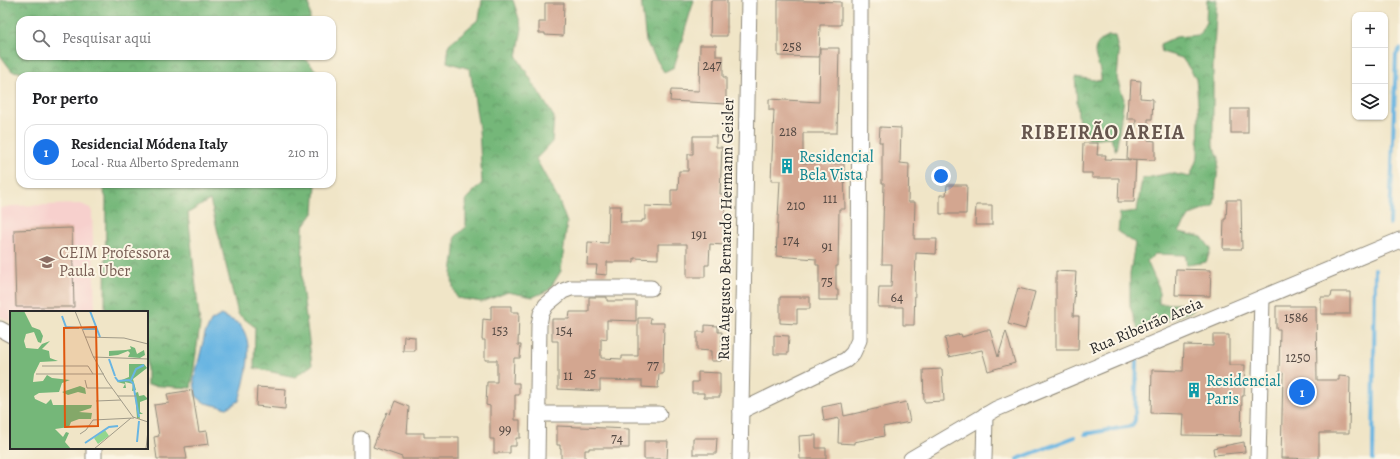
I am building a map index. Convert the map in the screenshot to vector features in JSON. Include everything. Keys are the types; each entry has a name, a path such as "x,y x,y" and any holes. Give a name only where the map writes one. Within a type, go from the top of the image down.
{"street":[{"name":"Rua Augusto Bernardo Hermann Geisler","path":"740,459 749,0"},
{"path":"741,411 846,360 853,353 859,340 860,0"},
{"name":"Rua Ribeirão Areia","path":"911,459 985,415 1400,240"},
{"path":"538,459 538,331 546,305 563,291 571,288 651,288"},
{"path":"1258,459 1262,298"},
{"path":"0,329 10,334"},
{"path":"538,414 659,414"},
{"path":"984,459 985,415"},
{"path":"361,439 361,459"}],"shaded area":[{"name":"CEIM Professora Paula Uber","path":"81,204 90,208 92,212 95,311 10,311 10,321 0,316 0,208 11,206"}],"green space":[{"path":"0,0 309,0 310,16 16,16 16,60 306,60 318,72 19,72 12,71 0,55"},
{"path":"482,0 513,0 522,28 517,57 554,117 552,142 536,159 559,201 567,223 561,271 549,290 533,297 508,292 482,302 457,298 452,282 455,237 466,227 466,199 482,183 479,129 470,69 447,62 449,44 479,19"},
{"path":"641,0 694,0 674,67 664,72 646,42"},
{"path":"1207,0 1217,0 1213,64 1213,144 1219,158 1214,206 1190,215 1179,232 1202,237 1211,249 1206,262 1187,265 1185,255 1155,254 1147,261 1159,288 1159,304 1193,304 1194,310 1139,332 1130,306 1130,274 1135,243 1118,232 1120,213 1137,211 1142,179 1170,173 1190,177 1198,156 1199,115 1196,78 1182,58 1162,52 1160,44 1176,37 1199,35 1206,22"},
{"path":"1108,36 1115,36 1119,54 1117,79 1124,99 1116,151 1110,137 1088,139 1079,127 1075,77 1101,81 1101,74 1095,51 1096,46"},
{"path":"102,188 316,188 314,212 303,227 302,286 312,365 295,377 254,368 255,327 238,314 210,200 188,213 200,325 191,388 148,385 148,311 105,311 106,198"}],"water":[{"path":"221,315 240,325 245,333 248,352 246,373 239,401 227,408 205,403 196,396 194,380 205,334 211,321"}],"building":[{"path":"711,0 727,0 727,36 710,36"},
{"path":"778,0 841,2 841,25 820,25 819,57 778,56"},
{"path":"545,3 564,3 563,36 545,35 545,33 539,33 539,22 545,22"},
{"path":"700,45 716,45 716,56 723,56 723,77 726,77 726,104 670,101 671,90 699,91"},
{"path":"820,48 839,48 837,133 803,133 803,163 844,164 845,209 839,209 838,266 836,266 836,290 838,290 838,300 819,300 819,265 816,265 816,259 776,256 780,181 771,181 774,110 769,110 769,99 819,102"},
{"path":"1131,80 1141,81 1140,98 1153,99 1152,119 1148,119 1148,140 1155,141 1155,160 1127,159 1128,140 1135,140 1136,119 1127,119"},
{"path":"1231,109 1248,109 1248,133 1231,133"},
{"path":"880,127 901,128 900,163 909,164 908,202 915,202 914,239 937,239 936,254 916,253 914,325 903,325 903,307 878,307 879,287 891,287 892,264 882,264 884,183 882,183 882,142 879,142"},
{"path":"693,136 716,136 716,147 722,147 720,194 725,194 724,245 710,244 709,265 705,265 705,277 687,277 687,244 658,244 658,259 634,258 634,262 607,262 607,275 596,274 597,265 587,265 588,242 608,243 609,206 621,206 620,222 642,222 642,220 645,220 645,206 671,207 671,190 678,190 679,171 688,171 688,154 693,154"},
{"path":"1083,143 1098,143 1097,155 1106,155 1105,159 1136,160 1134,202 1118,202 1119,178 1092,178 1092,173 1082,173"},
{"path":"947,185 967,185 966,214 940,214 940,195 946,195"},
{"path":"1227,200 1241,200 1242,249 1223,249 1224,219 1226,219"},
{"path":"976,205 992,205 992,225 975,225"},
{"path":"72,228 74,307 16,307 14,230"},
{"path":"1176,269 1211,270 1210,296 1175,295"},
{"path":"1056,271 1076,272 1073,316 1079,316 1078,350 1056,350"},
{"path":"1018,288 1035,292 1025,329 1008,324"},
{"path":"1332,292 1350,292 1350,314 1321,314 1321,297 1331,297"},
{"path":"589,297 607,297 607,301 636,301 636,321 607,320 607,339 601,338 601,358 622,359 622,356 638,356 638,318 651,318 650,323 664,323 663,374 659,374 658,388 642,387 642,381 600,380 600,391 558,389 558,341 552,341 552,319 569,319 570,312 589,312"},
{"path":"780,297 810,297 810,309 797,309 797,324 780,323"},
{"path":"491,306 511,306 511,312 519,312 518,345 521,345 520,358 514,358 513,383 519,383 519,395 515,395 515,420 520,420 520,438 516,438 516,446 510,446 510,453 494,453 494,439 490,439 490,406 486,405 487,382 497,382 497,360 485,360 485,340 482,340 483,319 491,320"},
{"path":"1276,306 1316,306 1317,380 1339,380 1339,376 1350,377 1349,433 1319,433 1319,459 1281,458 1283,373 1279,373 1280,329 1276,329"},
{"path":"705,325 718,326 718,332 722,332 721,361 711,361 711,351 697,350 697,332 705,332"},
{"path":"985,330 990,330 998,357 1006,331 1015,363 988,371 982,350 949,357 945,338 961,334 962,337"},
{"path":"774,335 789,336 788,354 774,354"},
{"path":"1213,335 1229,335 1229,365 1245,365 1244,396 1242,396 1241,436 1182,435 1183,414 1151,413 1152,370 1183,371 1184,345 1213,346"},
{"path":"404,336 415,337 415,351 403,351"},
{"path":"942,369 944,401 924,402 923,370"},
{"path":"698,372 720,373 720,397 704,397 704,393 692,393 692,382 698,382"},
{"path":"257,387 286,389 285,409 256,406"},
{"path":"192,390 199,432 207,431 209,444 185,447 187,459 157,459 154,437 159,436 154,405 169,403 167,394"},
{"path":"395,401 409,407 407,433 424,433 424,437 459,437 459,459 402,459 402,457 373,447 387,412 390,414"},
{"path":"906,402 910,422 883,427 884,436 854,442 854,444 838,443 839,418 824,421 822,407 842,403 844,416"},
{"path":"557,426 629,429 629,448 589,448 589,450 585,450 585,459 561,459 560,445 557,445"},
{"path":"816,435 816,448 826,448 826,459 800,459 799,436"},
{"path":"693,438 717,438 716,454 693,454"},
{"path":"644,441 668,441 667,459 644,459"},
{"path":"1244,442 1245,452 1214,455 1213,448"}],"waterway":[{"path":"1390,224 1396,55 1400,49"},
{"path":"1373,459 1375,269"},
{"path":"1085,434 1132,426 1135,420 1137,361"},
{"path":"1017,459 1075,437"}],"place":[{"name":"Residencial Bela Vista","path":"787,166"},
{"name":"CEIM Professora Paula Uber","path":"47,262"},
{"name":"Residencial Paris","path":"1194,390"},
{"name":"Residencial Módena Italy","path":"1302,392"}],"district":[{"name":"RIBEIRÃO AREIA","path":"1103,132"}]}
